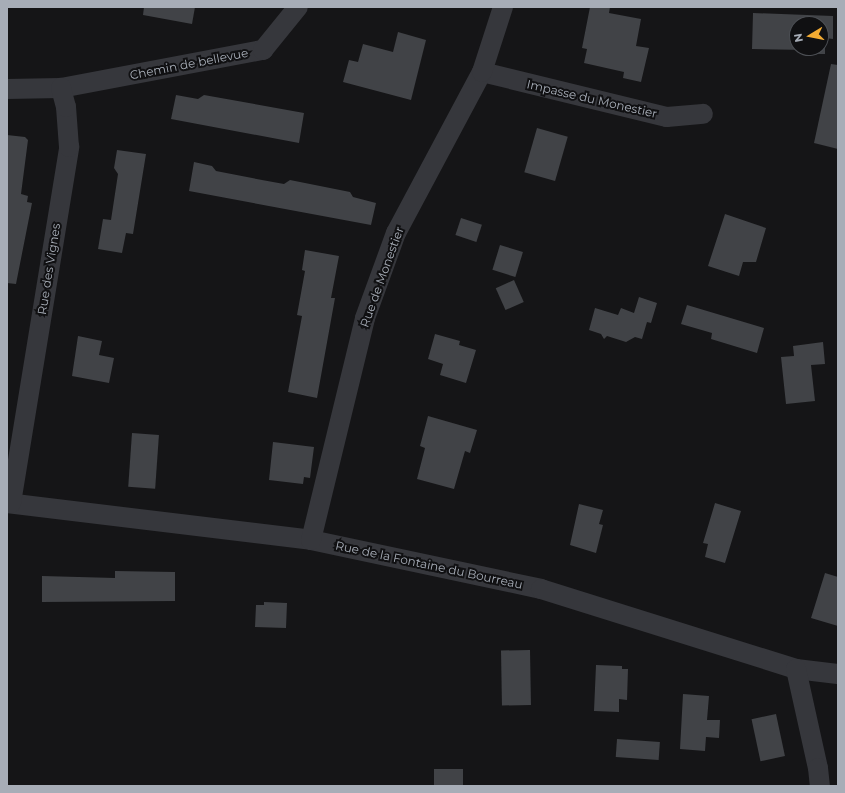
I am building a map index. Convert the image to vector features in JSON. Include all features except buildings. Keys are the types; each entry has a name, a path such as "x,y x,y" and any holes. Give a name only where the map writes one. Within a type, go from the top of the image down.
{"street":[{"name":"Chemin de bellevue","path":"61,88 263,50 298,7"},
{"name":"Rue de Monestier","path":"311,540 365,318 393,240 482,72 503,7"},
{"name":"Impasse du Monestier","path":"482,72 667,117 703,114"},
{"path":"7,89 61,88"},
{"name":"Rue des Vignes","path":"9,503 69,147 66,107 61,88"},
{"name":"Rue de la Fontaine du Bourreau","path":"9,503 311,540 541,589 796,669 838,674"},
{"path":"796,669 818,768 820,786"}]}
